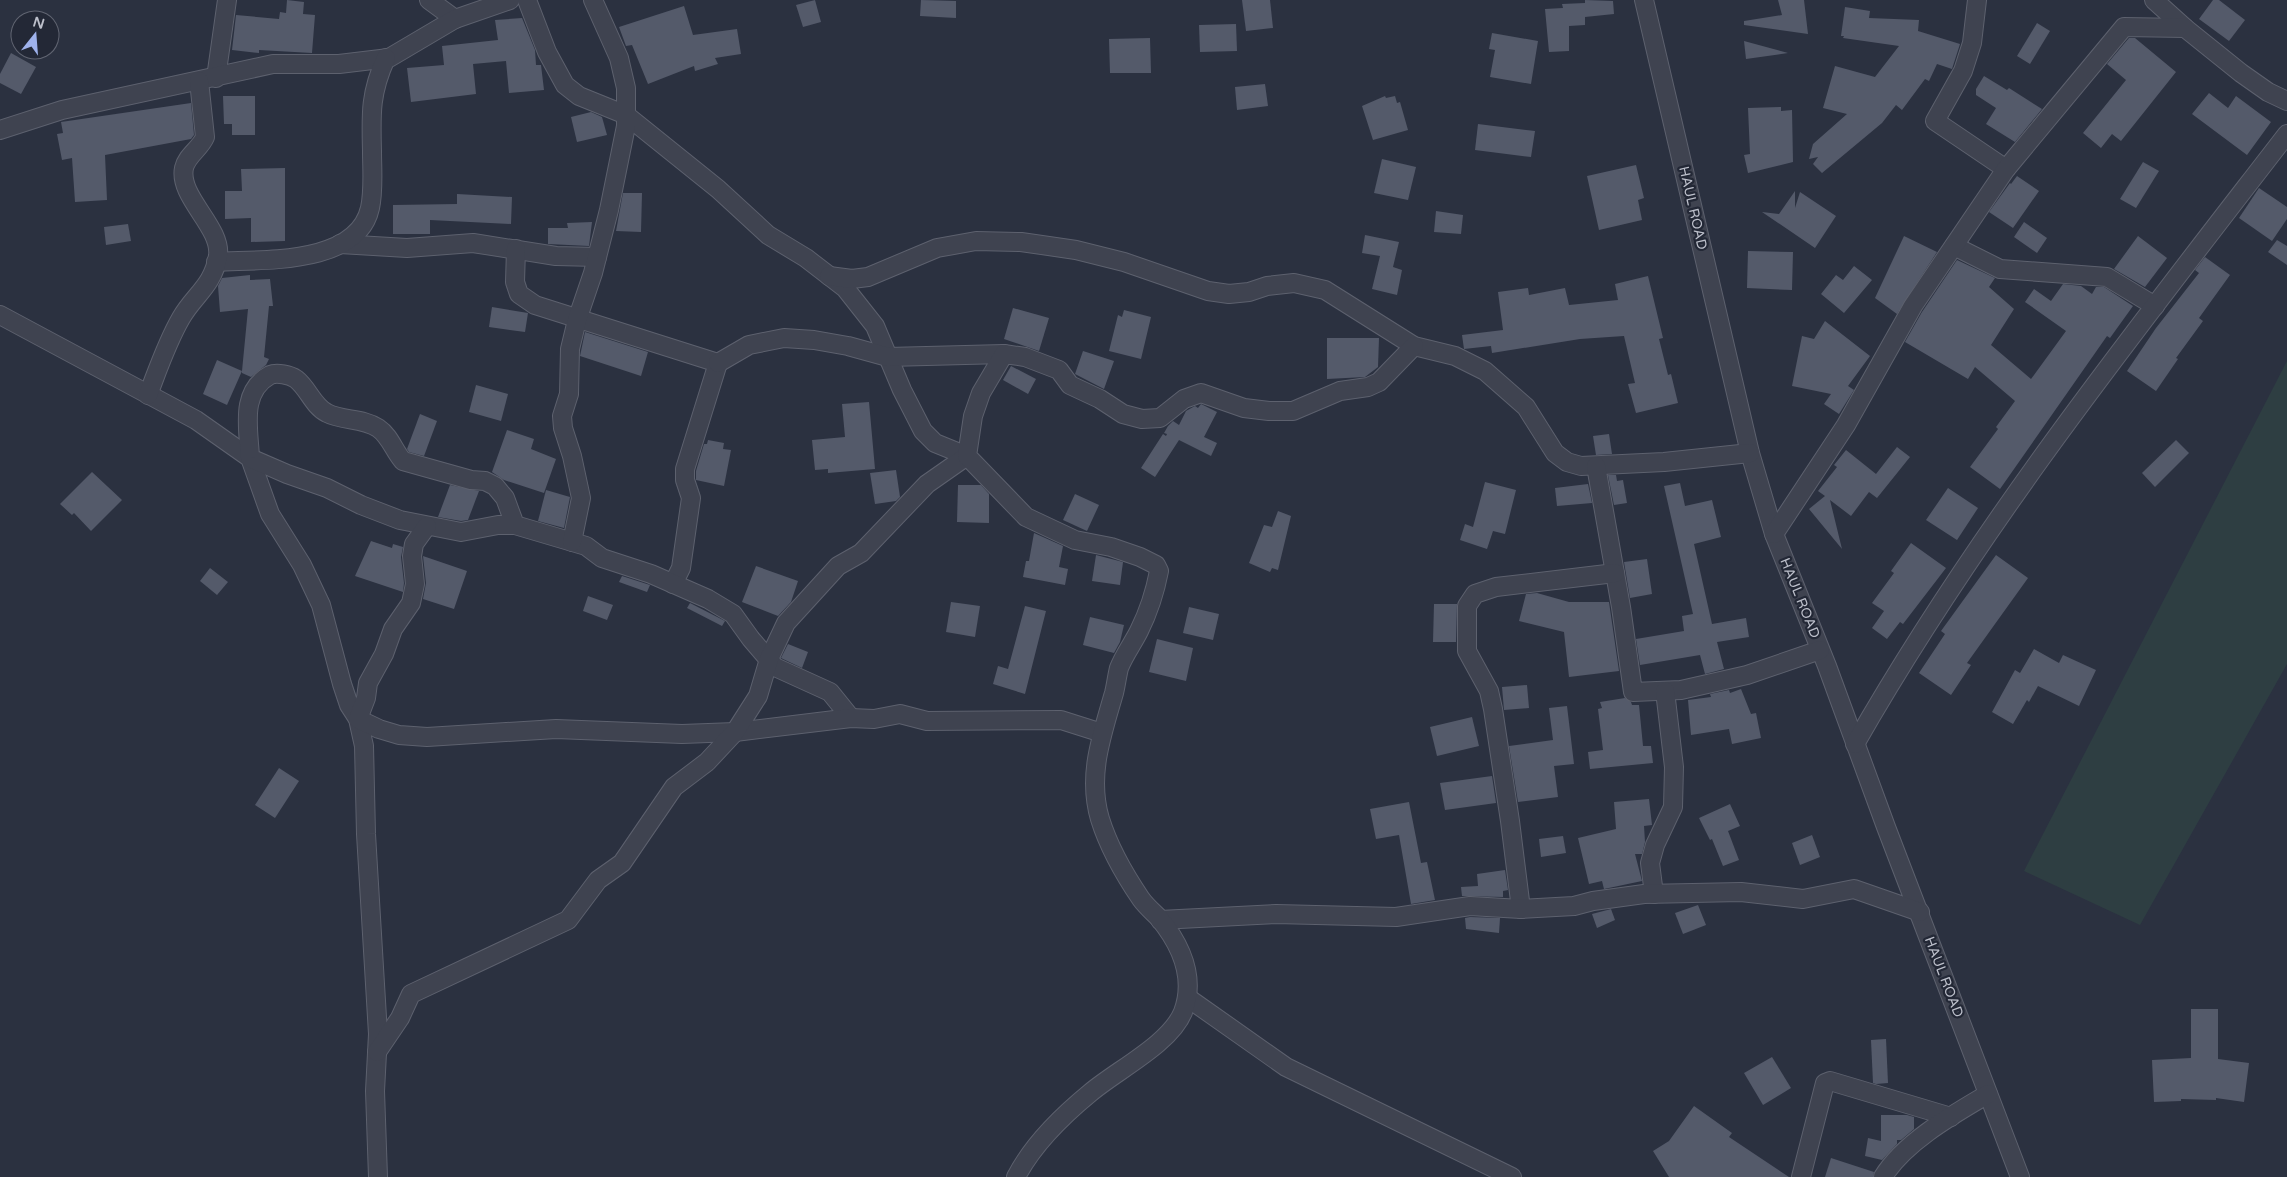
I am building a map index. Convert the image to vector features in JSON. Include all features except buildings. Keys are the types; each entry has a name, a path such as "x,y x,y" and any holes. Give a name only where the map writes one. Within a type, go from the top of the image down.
{"street":[{"path":"148,395 172,335 183,314 205,290 218,254 210,226 194,204 186,185 184,171 187,161 201,145 205,137 208,79 227,0"},
{"path":"429,0 455,19"},
{"path":"0,130 62,110 273,64 339,64 386,58 455,19 510,0"},
{"path":"527,0 547,52 565,85 579,96 626,115 718,189 768,235 806,258 845,288 875,326 902,390 923,431 936,443 967,456 1026,517 1075,540 1111,547 1140,557 1156,565 1159,571 1153,600 1140,630 1120,667 1102,733 1096,762 1094,786 1100,818 1122,870 1143,901 1160,920 1184,958 1188,978 1188,998 1182,1014 1169,1034 1090,1092 1034,1150 1016,1177"},
{"path":"572,542 581,498 572,456 563,428 562,416 569,394 570,349 609,210 626,126 626,88 619,58 593,0"},
{"name":"HAUL ROAD","path":"1644,0 1750,453 1774,534 1856,744 2020,1177"},
{"path":"1977,0 1972,42 1963,71 1935,121 2006,169"},
{"path":"2154,0 2185,28 2242,73 2268,92 2287,100"},
{"path":"1774,534 1846,425 1913,306 2006,169 2124,27 2185,28"},
{"path":"216,262 300,257 329,250 349,240 361,227 370,209 372,176 371,105 378,75 386,58"},
{"path":"1856,744 1898,669 1970,561 2083,399 2287,134"},
{"path":"830,276 852,279 868,277 937,248 976,242 1021,242 1076,250 1124,262 1208,291 1229,294 1249,292 1267,286 1294,283 1325,290 1414,346 1455,356 1485,371 1526,407 1555,452 1567,462 1581,466 1596,466 1664,462 1750,453"},
{"path":"340,244 407,248 473,244 556,256 597,257"},
{"path":"1954,246 2000,269 2107,277 2155,306"},
{"path":"516,249 515,282 519,294 535,306 718,363"},
{"path":"0,315 196,420 250,458 327,488 361,505 400,520 461,532 498,525 515,525 586,546 602,558 652,574 708,599 734,614 751,639 775,666 830,692 851,718"},
{"path":"673,584 681,568 691,498 685,480 686,470 718,363 749,346 784,338 839,344 888,357 1004,354 1024,357 1059,370 1070,385 1100,399 1123,414 1142,419 1160,418 1184,399 1201,392 1244,408 1293,411 1340,391 1368,387 1379,382 1414,346"},
{"path":"377,1052 400,1018 411,994 568,920 598,880 622,863 674,787 707,762 735,732 758,696 769,659 786,623 838,566 862,553 927,484 967,456 973,416 978,401 1004,354"},
{"path":"378,1177 375,1091 378,1034 366,834 366,775 362,730 346,698 321,604 302,565 270,514 250,458 248,418 250,399 261,382 272,374 283,374 296,379 326,412 377,427 387,436 396,453 404,461 495,486 505,498 515,525"},
{"path":"1596,466 1633,692 1681,690 1747,675 1820,650"},
{"path":"358,719 366,698 368,683 384,654 393,629 411,603 415,584 412,556 414,544 427,526"},
{"path":"1521,909 1493,709 1488,691 1467,651 1468,606 1475,594 1496,587 1615,573"},
{"path":"1654,894 1650,863 1655,845 1674,808 1674,767 1665,691"},
{"path":"358,719 379,729 399,735 427,737 556,729 682,734 735,732 851,718 874,719 900,714 927,721 1061,720 1102,733"},
{"path":"1160,920 1276,914 1396,917 1470,906 1521,909 1574,906 1593,901 1654,894 1741,892 1803,899 1854,889 1920,912"},
{"path":"1188,998 1286,1067 1512,1177"},
{"path":"1801,1177 1825,1083 1830,1082 1951,1117"},
{"path":"1883,1177 1905,1152 1951,1117 1988,1094"}],"shaded area":[{"path":"2287,361 2287,664 2140,925 2024,871"}]}
